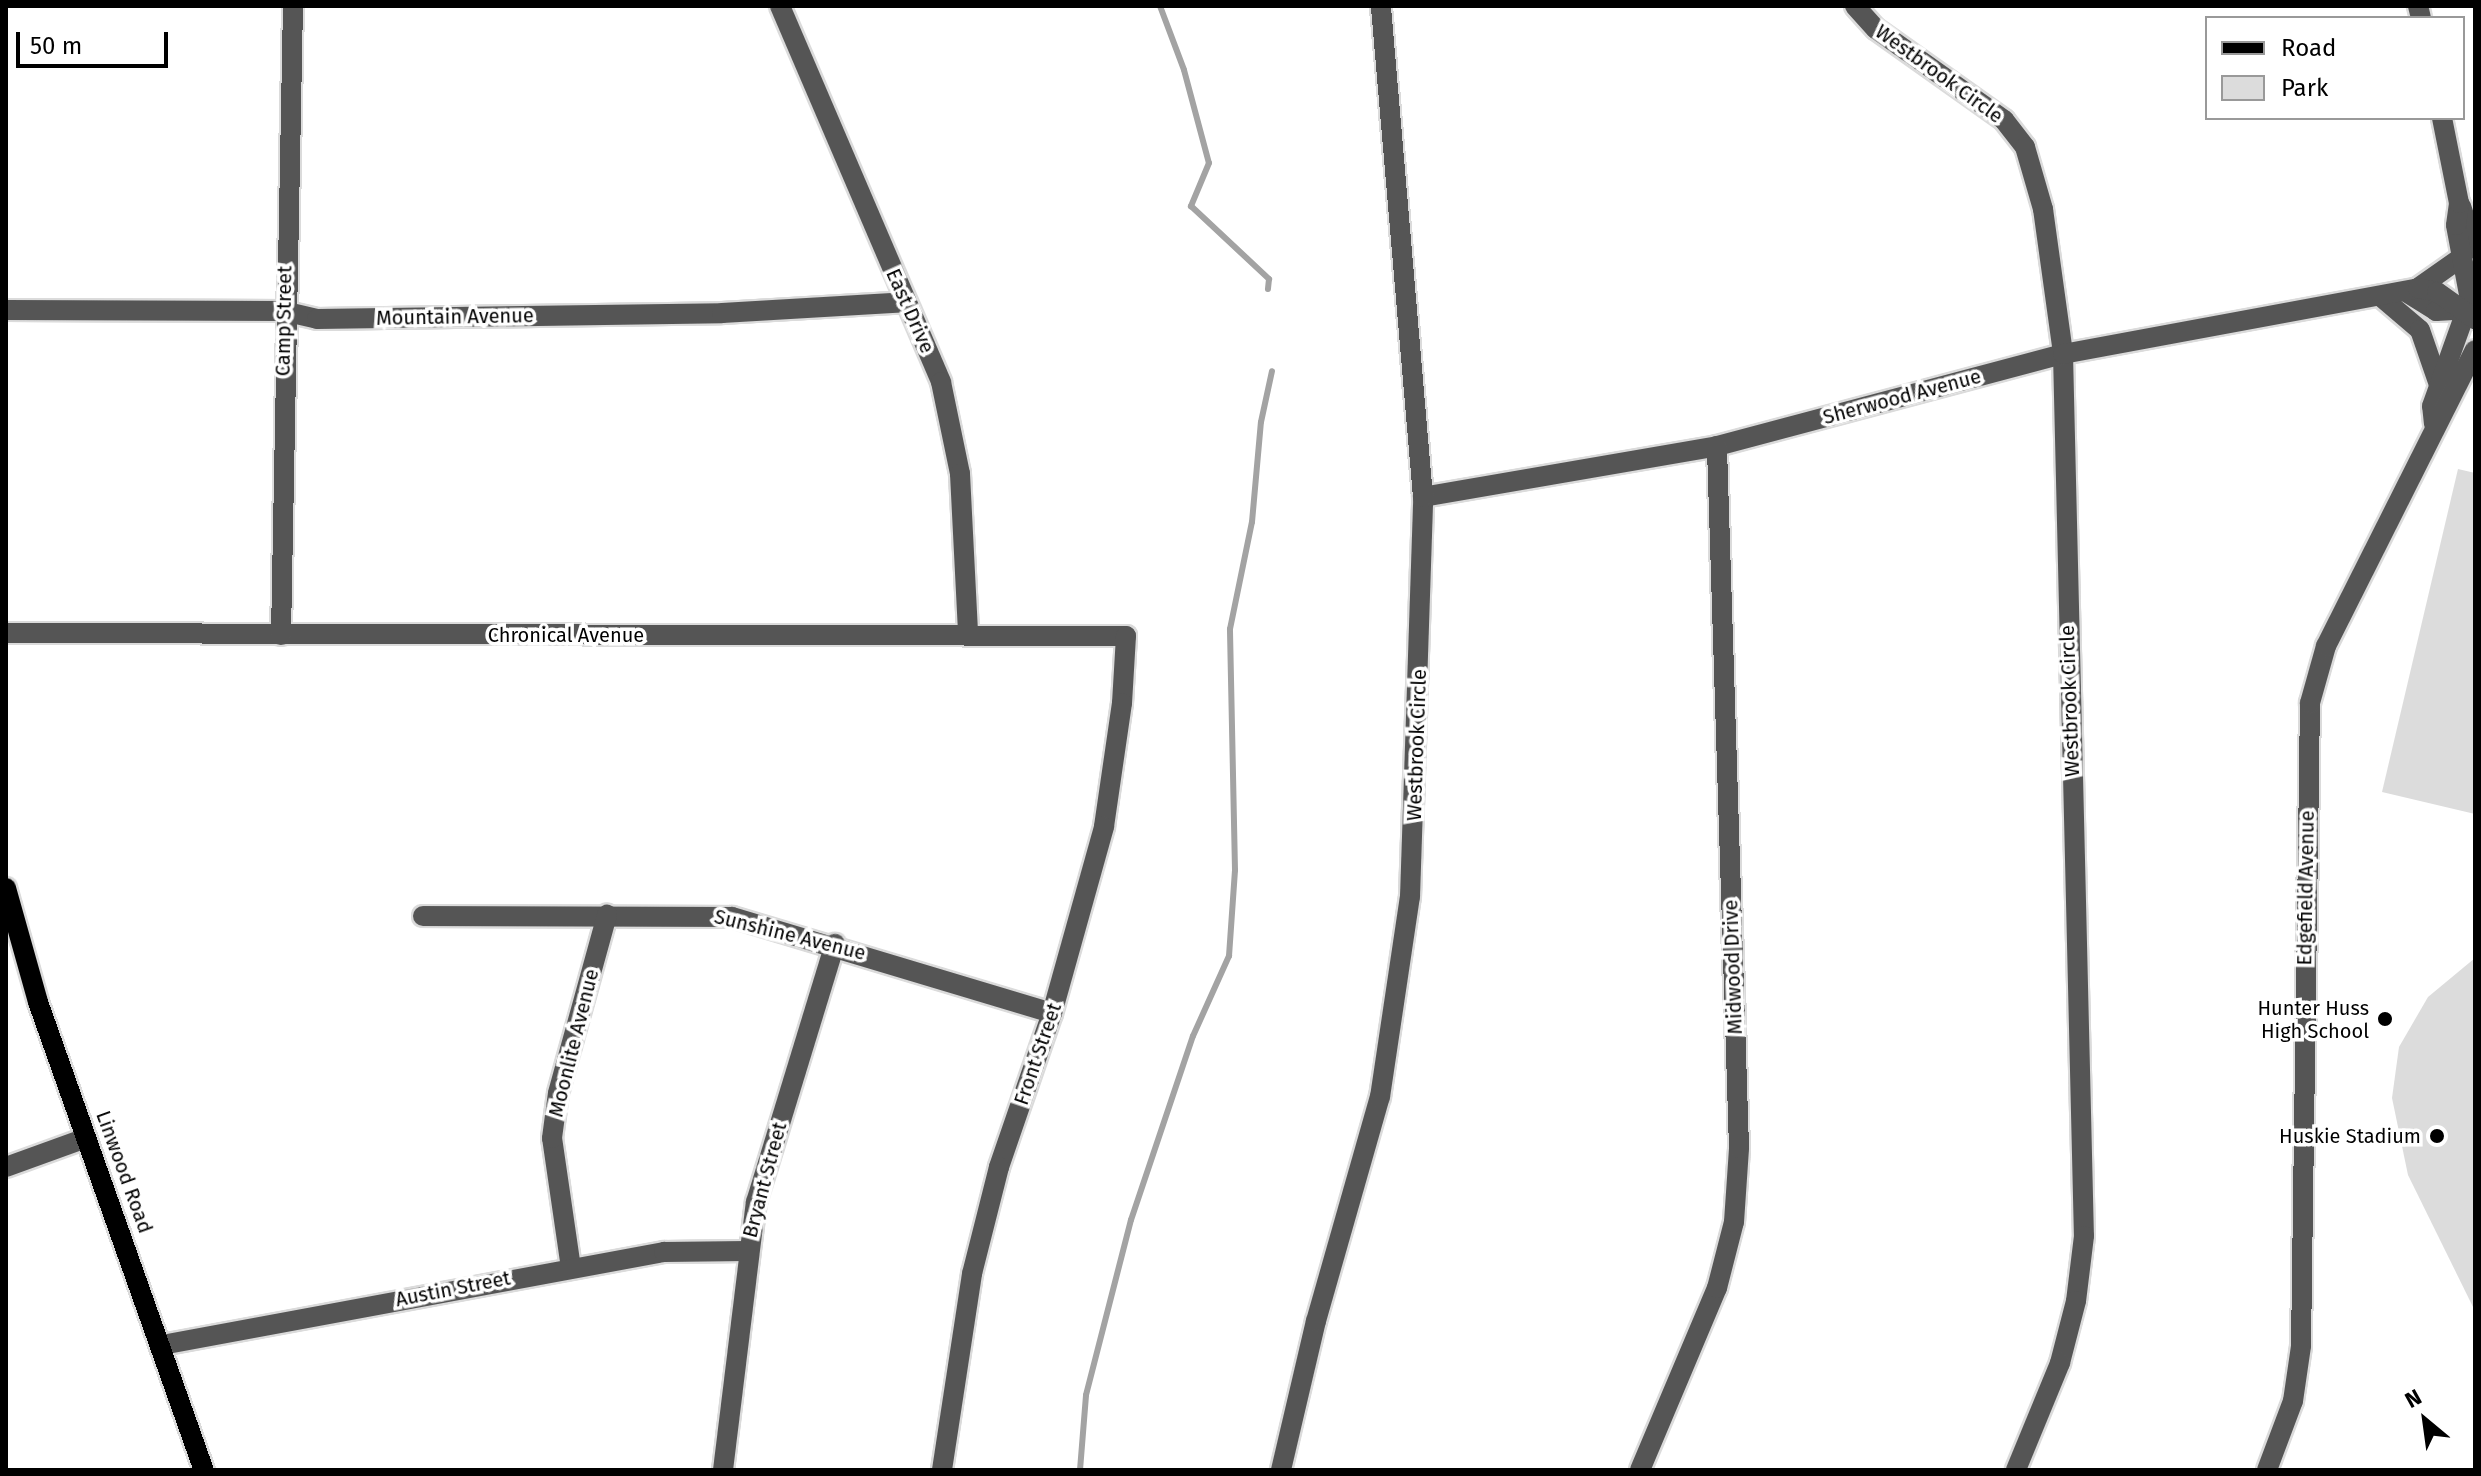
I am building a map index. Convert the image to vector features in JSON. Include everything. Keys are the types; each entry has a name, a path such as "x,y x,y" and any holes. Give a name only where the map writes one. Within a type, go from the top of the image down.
{"main road":[{"name":"Linwood Road","path":"6,888 86,1138 204,1470"}],"street":[{"name":"Camp Street","path":"281,635 283,311 293,6"},
{"name":"East Drive","path":"780,6 941,382 960,474 968,634"},
{"name":"Westbrook Circle","path":"1281,1470 1316,1321 1380,1097 1404,959 1419,716 1423,497 1381,6"},
{"name":"Westbrook Circle","path":"1855,6 1876,29 2004,120 2025,147 2043,209 2063,354 2084,1236 2076,1301 2060,1363 2016,1470"},
{"name":"Edgefield Avenue","path":"2434,424 2432,406 2470,300 2468,253 2456,225 2459,203 2442,120"},
{"path":"2466,315 2436,311 2412,290 2447,273 2468,253"},
{"name":"Sherwood Avenue","path":"1423,497 1717,446 2063,354 2412,290"},
{"name":"Edgefield Avenue","path":"2380,296 2420,330 2439,389"},
{"name":"Mountain Avenue","path":"6,310 283,311 333,319 722,313 905,302"},
{"name":"Edgefield Avenue","path":"2267,1470 2293,1401 2301,1346 2310,703 2326,646 2434,424 2448,413 2470,370 2475,350"},
{"name":"Midwood Drive","path":"1640,1470 1717,1288 1734,1222 1739,1148 1717,446"},
{"name":"Chronical Avenue","path":"6,633 1126,636"},
{"name":"Front Street","path":"942,1470 972,1274 999,1167 1052,1013 1104,827 1122,703 1126,636"},
{"name":"Moonlite Avenue","path":"571,1268 552,1138 558,1093 607,915"},
{"name":"Sunshine Avenue","path":"423,916 732,917 835,944 1052,1013"},
{"name":"Bryant Street","path":"723,1470 747,1251 756,1202 835,944"},
{"path":"6,1167 86,1138"},
{"name":"Austin Street","path":"162,1345 664,1252 747,1251"}],"green space":[{"path":"2458,469 2475,473 2475,814 2382,792"},
{"name":"Huskie Stadium","path":"2475,958 2475,1311 2408,1175 2392,1098 2399,1047 2428,997"}],"waterway":[{"path":"1160,6 1184,70 1209,163 1191,206 1269,279 1268,289"},
{"path":"1080,1470 1086,1395 1131,1220 1193,1036 1229,956 1235,870 1230,629 1252,522 1261,422 1272,371"}],"place":[{"name":"Hunter Huss High School","path":"2385,1019"},
{"name":"Huskie Stadium","path":"2437,1136"}]}
